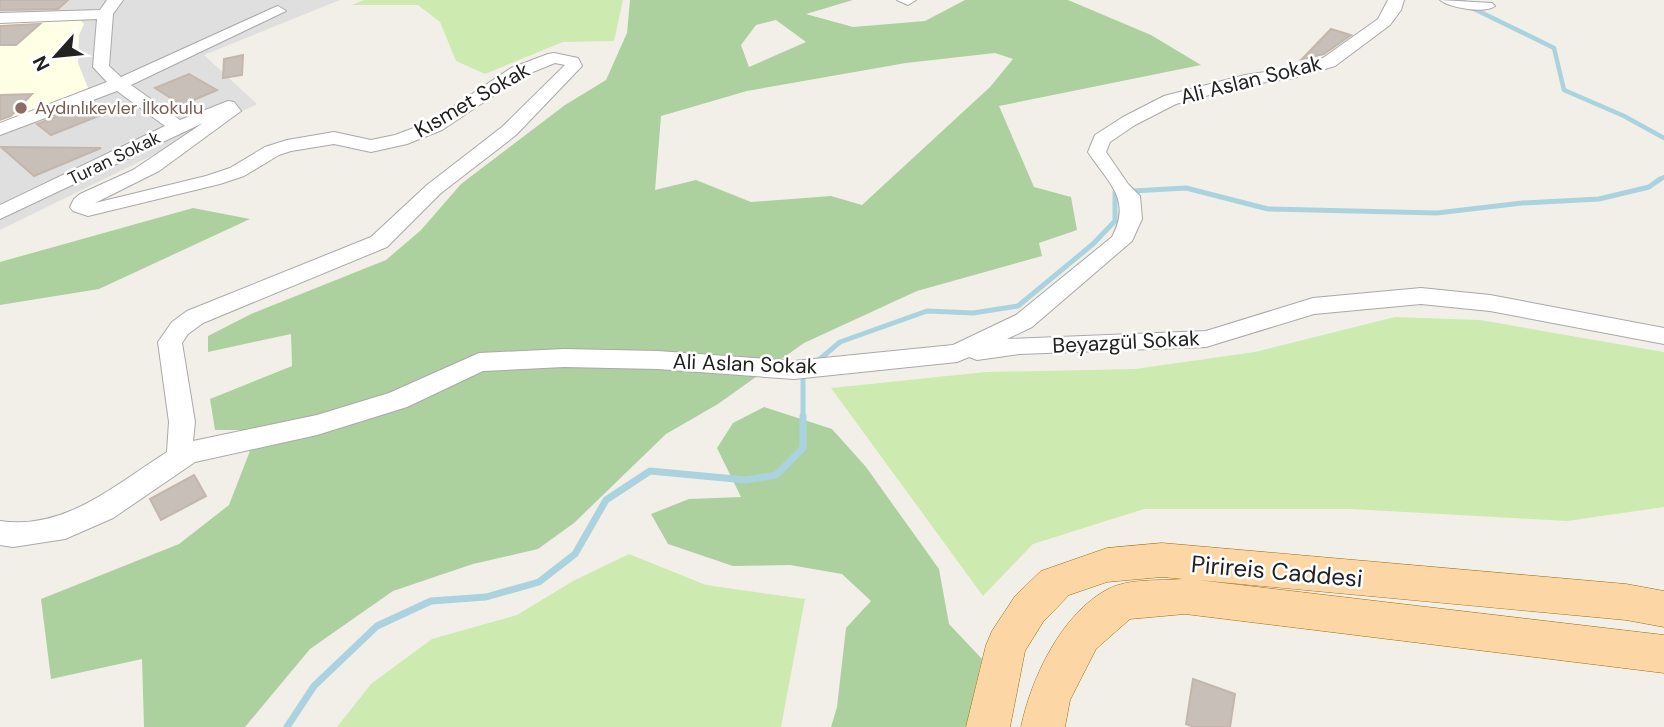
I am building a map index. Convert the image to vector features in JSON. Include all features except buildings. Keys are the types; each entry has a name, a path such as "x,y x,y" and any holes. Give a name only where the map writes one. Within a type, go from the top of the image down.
{"main road":[{"name":"Pirireis Caddesi","path":"988,727 1006,645 1029,609 1055,583 1107,565 1162,560 1626,602 1664,609"},
{"name":"Pirireis Caddesi","path":"1043,727 1049,695 1082,636 1121,602 1185,596 1664,654"}],"street":[{"path":"2,18 26,0"},
{"path":"115,0 105,14 101,67 119,84 178,127"},
{"name":"Ali Aslan Sokak","path":"0,533 13,535 55,530 103,510 188,453 317,425 386,404 479,362 564,358 658,360 794,370 957,353 1024,321 1121,241 1132,219 1126,192 1097,152 1102,139 1129,121 1170,100 1245,80 1294,73 1329,62 1384,22 1393,10 1396,0"},
{"path":"0,129 119,84 278,11"},
{"path":"2,18 105,14"},
{"name":"Kısmet Sokak","path":"188,453 179,449 182,422 170,342 180,328 195,317 218,307 379,242 434,189 509,131 574,66 572,62 564,60 545,59 517,72 436,126 400,140 371,146 349,139 322,139 272,151 237,172 213,180 99,208 88,210 80,207 80,203 87,198 129,180 181,148 232,111 228,106"},
{"name":"Turan Sokak","path":"0,214 178,127 228,106"},
{"name":"Beyazgül Sokak","path":"957,353 1018,346 1206,339 1313,306 1420,296 1490,303 1664,336"}],"shaded area":[{"path":"0,0 340,0 204,55 257,104 0,230"},
{"path":"80,20 84,24 79,35 78,63 88,88 84,92 0,125 0,22"}],"green space":[{"path":"364,0 623,0 614,41 563,42 485,74 456,61 440,22 418,5 352,5"},
{"path":"630,0 853,0 806,14 853,27 925,21 965,0 1068,0 1151,35 1201,65 999,106 1034,187 1071,197 1077,230 1039,243 1042,256 917,291 804,343 718,404 666,434 574,523 538,549 473,564 393,591 310,649 245,727 144,727 142,659 51,679 41,599 179,544 229,505 258,430 215,430 210,399 292,366 291,334 208,352 208,336 251,314 386,260 421,230 461,184 565,105 606,80 627,33","holes":["776,20 806,42 749,67 741,45 756,25","995,53 1013,59 990,87 862,205 831,196 751,202 696,180 655,190 661,116 747,91 906,63"]},
{"path":"193,208 250,219 99,289 0,305 0,262"},
{"path":"1395,317 1480,320 1664,352 1664,507 1567,521 1351,509 1144,509 1033,544 983,596 831,388 986,372 1135,369 1255,352"},
{"path":"764,407 832,429 866,467 939,569 949,624 982,659 966,727 831,727 837,707 846,628 871,601 842,574 790,565 733,566 668,544 651,514 689,499 741,497 717,448 733,423"},
{"path":"629,554 706,585 805,599 781,727 337,727 371,684 432,639 517,615 573,581"}],"waterway":[{"path":"1462,0 1468,6 1554,48 1564,90 1624,116 1664,138"},
{"path":"1658,181 1664,177"},
{"path":"814,364 840,342 927,311 973,313 1018,306 1093,244 1115,221 1115,192 1186,188 1268,209 1437,213 1522,203 1599,199 1649,187 1660,179"},
{"path":"287,727 314,686 377,626 431,601 486,597 539,582 575,554 606,500 650,471 746,480 776,475 803,448 803,373"}],"place":[{"name":"Aydınlıkevler İlkokulu","path":"21,108"}]}
